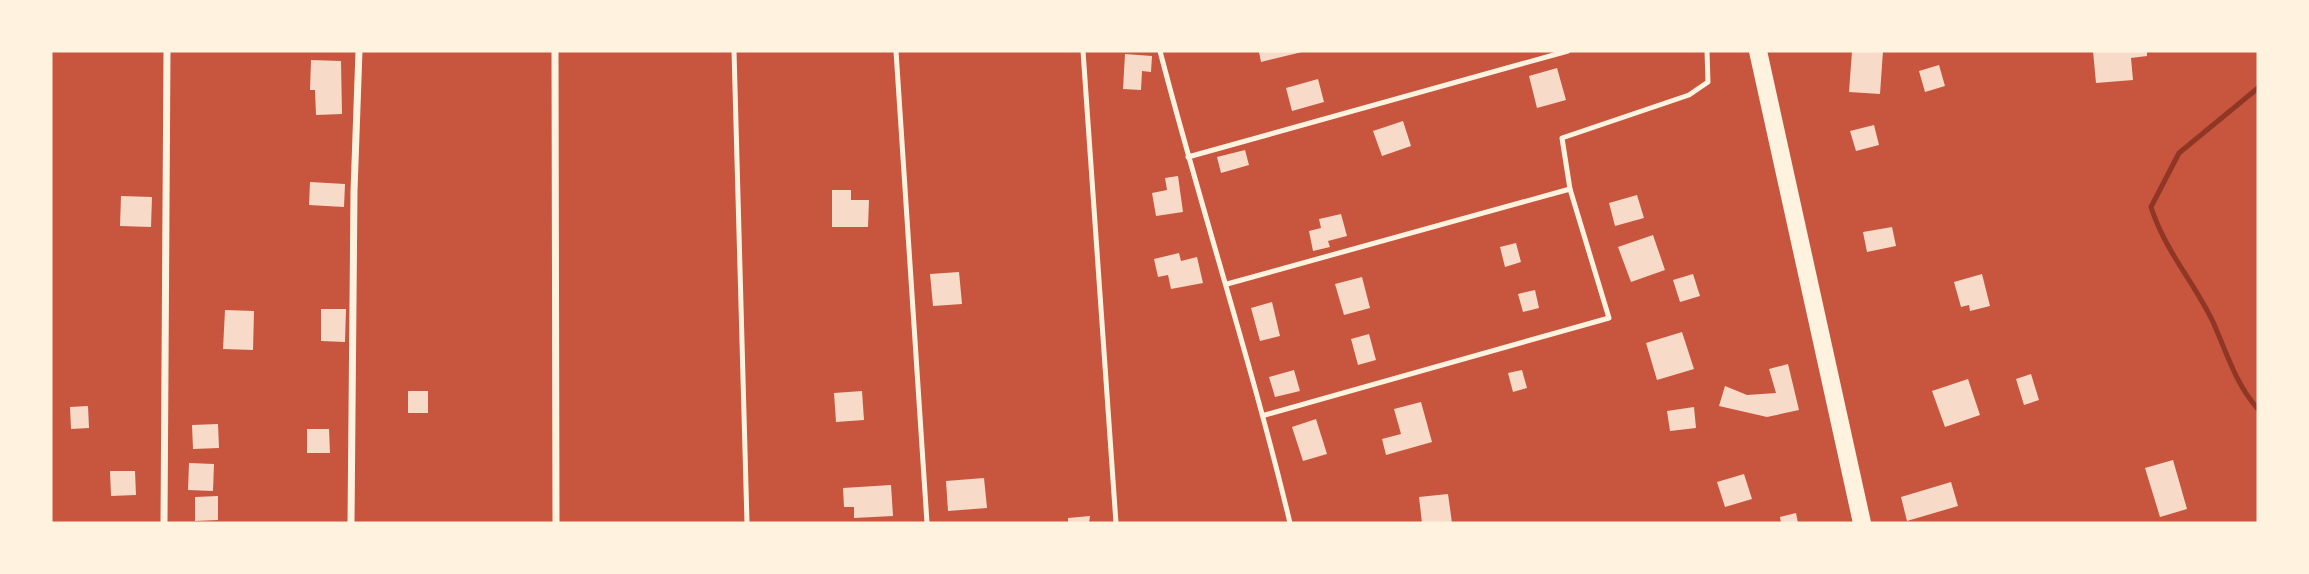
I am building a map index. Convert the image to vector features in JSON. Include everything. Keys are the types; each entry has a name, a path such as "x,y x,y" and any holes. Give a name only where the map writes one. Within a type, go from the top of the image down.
{"main road":[{"path":"1758,51 1862,523"}],"street":[{"path":"164,523 167,51"},
{"path":"351,523 354,191 359,51"},
{"path":"555,51 555,523"}],"lane":[{"path":"734,51 747,523"},
{"path":"896,51 927,523"},
{"path":"1083,51 1116,523"},
{"path":"1160,51 1188,157 1265,415 1290,523"},
{"path":"1188,157 1568,51"},
{"path":"1265,415 1609,318 1570,189 1562,138 1689,95 1708,82 1707,51"},
{"path":"1227,284 1570,189"}],"building":[{"path":"1852,51 1883,51 1880,94 1849,92"},
{"path":"2093,51 2147,51 2147,56 2131,58 2133,80 2096,83"},
{"path":"1259,52 1302,52 1261,62"},
{"path":"1125,54 1152,56 1151,72 1142,71 1141,90 1123,89"},
{"path":"311,60 341,61 342,114 316,115 315,90 310,90"},
{"path":"1939,65 1945,86 1925,92 1919,71"},
{"path":"1557,68 1566,100 1537,108 1529,76"},
{"path":"1318,79 1324,102 1292,111 1286,88"},
{"path":"1403,121 1411,146 1382,156 1373,131"},
{"path":"1874,125 1879,145 1856,151 1850,131"},
{"path":"1245,150 1249,165 1221,173 1217,157"},
{"path":"1178,176 1183,212 1156,216 1152,193 1167,190 1165,178"},
{"path":"310,182 345,184 344,207 309,205"},
{"path":"832,190 851,190 851,200 869,200 868,227 832,227"},
{"path":"1637,195 1644,218 1615,226 1609,203"},
{"path":"121,196 152,197 151,227 120,226"},
{"path":"1341,214 1347,236 1328,241 1330,247 1313,251 1309,231 1321,228 1319,219"},
{"path":"1892,227 1896,246 1867,252 1863,232"},
{"path":"1653,235 1665,270 1631,282 1618,247"},
{"path":"1516,243 1521,262 1505,267 1500,247"},
{"path":"1179,253 1181,261 1197,257 1203,283 1171,289 1168,275 1158,277 1154,259"},
{"path":"959,272 962,304 933,306 930,274"},
{"path":"1693,274 1700,296 1680,302 1673,280"},
{"path":"1982,274 1990,306 1970,311 1969,305 1961,307 1954,282"},
{"path":"1362,277 1370,308 1344,315 1335,284"},
{"path":"1535,290 1539,308 1523,312 1518,294"},
{"path":"1272,302 1280,336 1260,341 1251,308"},
{"path":"321,309 346,309 345,342 321,341"},
{"path":"225,310 254,311 253,350 223,349"},
{"path":"1682,332 1694,369 1657,380 1646,343"},
{"path":"1369,334 1376,360 1358,365 1351,339"},
{"path":"1788,364 1799,410 1767,417 1719,406 1725,386 1747,395 1776,393 1769,369"},
{"path":"1294,370 1300,391 1275,397 1269,377"},
{"path":"1522,370 1527,388 1513,392 1508,373"},
{"path":"2031,374 2039,400 2024,405 2016,379"},
{"path":"1968,379 1980,415 1945,427 1932,391"},
{"path":"408,391 428,391 428,413 408,413"},
{"path":"862,391 864,420 836,422 834,393"},
{"path":"1421,402 1432,442 1386,455 1382,439 1401,434 1394,409"},
{"path":"88,406 89,428 71,429 70,407"},
{"path":"1694,407 1696,428 1670,431 1667,411"},
{"path":"1316,419 1327,454 1303,461 1292,427"},
{"path":"218,424 219,448 193,449 192,425"},
{"path":"307,429 329,429 330,453 307,453"},
{"path":"2173,460 2187,509 2160,517 2145,468"},
{"path":"189,463 214,464 213,491 188,490"},
{"path":"110,471 135,471 136,495 111,496"},
{"path":"1744,474 1752,499 1725,507 1717,482"},
{"path":"984,478 987,508 948,511 946,481"},
{"path":"1951,482 1958,506 1907,521 1901,497"},
{"path":"891,485 893,516 854,518 854,507 844,507 843,488"},
{"path":"1448,494 1452,523 1422,523 1419,497"},
{"path":"218,496 218,520 195,521 195,497"},
{"path":"1796,513 1798,523 1781,523 1780,517"},
{"path":"1090,516 1089,523 1068,523 1068,518"}],"waterway":[{"path":"2258,88 2179,153 2151,207 2172,253 2213,322 2237,378 2258,409"}]}
